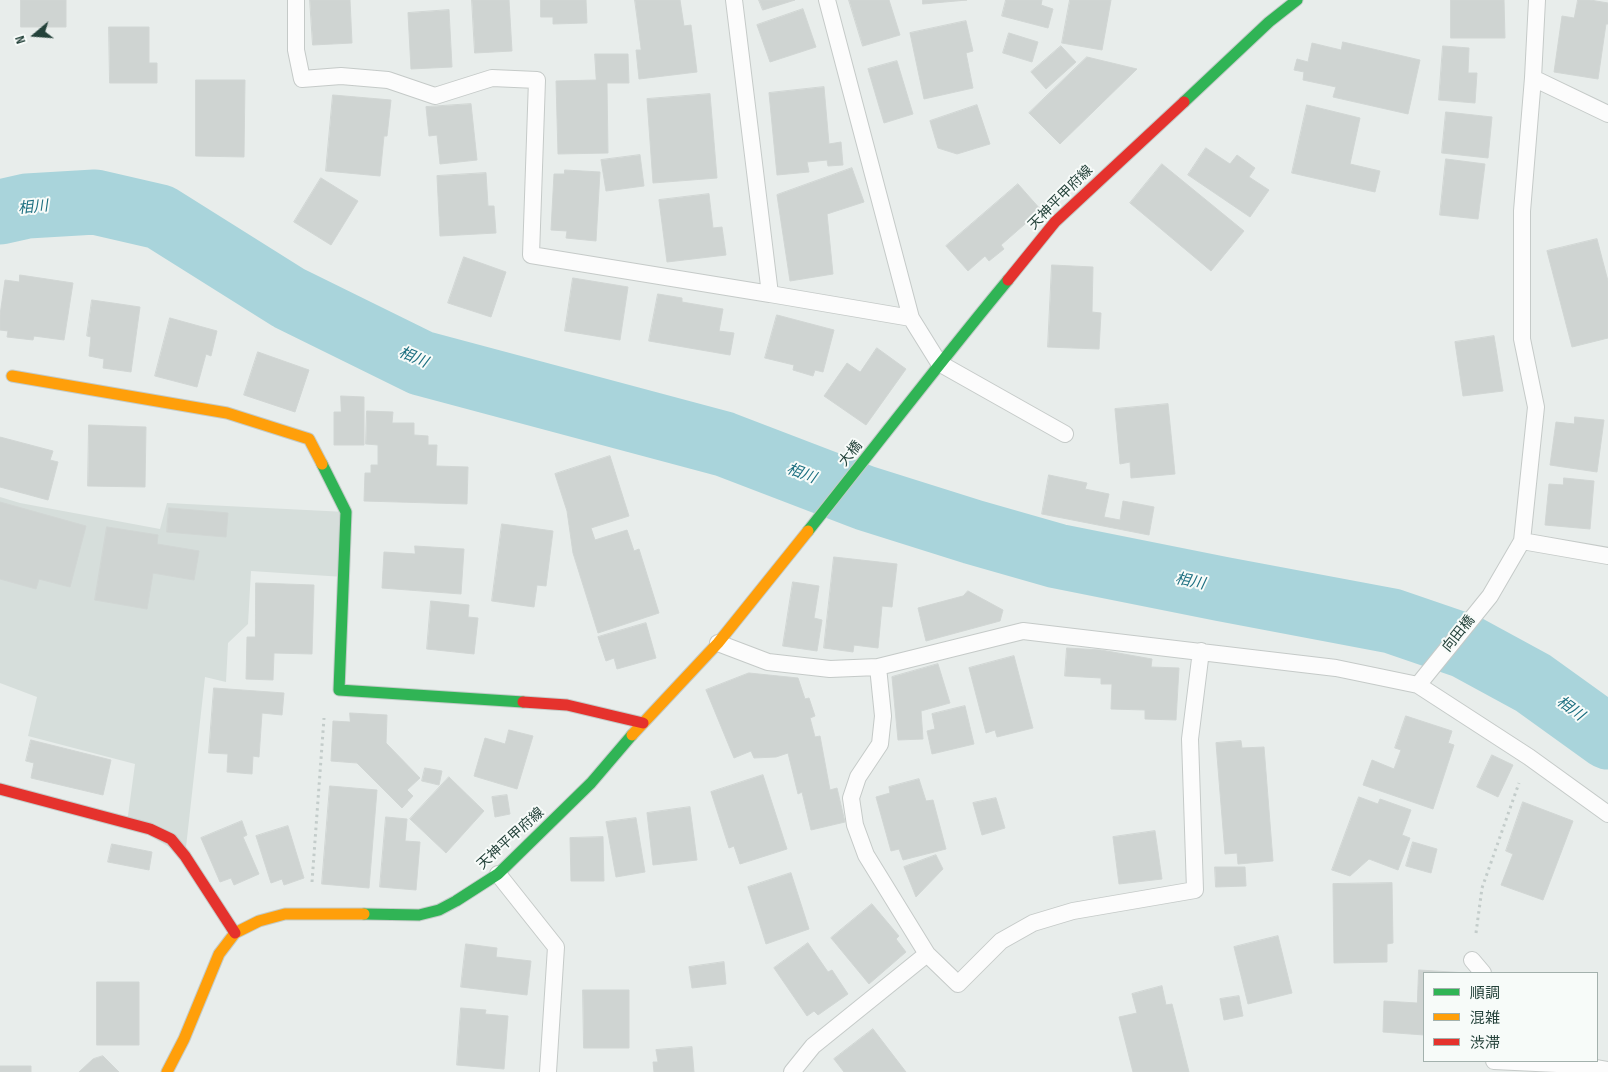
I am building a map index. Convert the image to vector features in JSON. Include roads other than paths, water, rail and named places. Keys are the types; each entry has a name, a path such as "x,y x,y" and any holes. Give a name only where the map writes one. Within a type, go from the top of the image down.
{"main road":[{"name":"天神平甲府線","path":"876,446 939,363 1055,222 1262,29 1297,0"},
{"path":"12,376 228,412 309,439 346,512 339,690 567,705 643,724"},
{"name":"大橋","path":"812,526 876,446"},
{"name":"天神平甲府線","path":"167,1072 184,1039 219,954 235,932 259,921 285,914 419,915 439,910 498,874 591,783 718,643 812,526"},
{"path":"0,789 150,829 171,839 185,856 235,932"}],"lane":[{"path":"296,0 296,50 302,80 341,76 388,80 435,96 492,78 537,80 532,255 911,318"},
{"path":"734,0 770,294"},
{"path":"827,0 911,318 939,363 1065,434"},
{"path":"1537,0 1533,78 1522,211 1522,339 1536,408 1522,541 1608,556"},
{"path":"1533,78 1608,114"},
{"name":"向田橋","path":"1418,686 1490,596 1522,541"},
{"path":"718,643 768,662 830,669 878,667 1023,630 1336,668 1418,686 1529,757 1608,814"},
{"path":"878,667 883,716 880,744 858,777 851,798 855,825 866,855 927,954 958,984 1001,941 1032,923 1072,912 1196,890 1190,739 1201,651"},
{"path":"498,874 556,947 548,1072"},
{"path":"792,1072 813,1046 927,954"},
{"path":"1472,960 1481,972"},
{"path":"1515,1062 1578,1065 1608,1070"}],"waterway":[{"name":"相川","path":"0,212 27,206 95,202 160,217 289,298 421,363 724,444 865,498 1057,556 1392,621 1465,646 1533,683 1608,737"}]}
